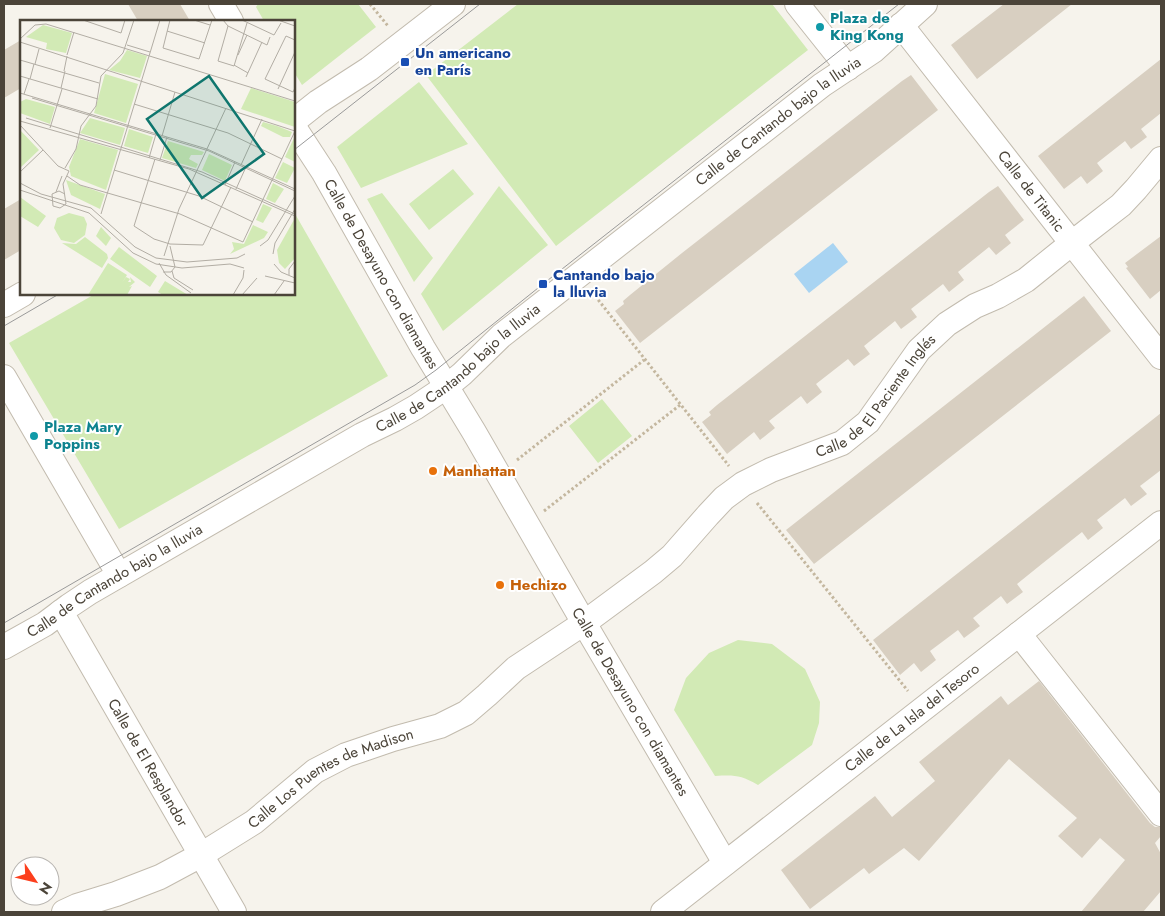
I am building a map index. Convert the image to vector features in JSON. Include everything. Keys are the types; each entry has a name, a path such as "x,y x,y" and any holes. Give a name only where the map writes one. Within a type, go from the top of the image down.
{"street":[{"path":"221,4 230,20"},
{"path":"295,120 318,102 369,69 453,4"},
{"path":"797,4 848,68"},
{"name":"Calle de Cantando bajo la lluvia","path":"4,647 45,624 77,600 118,575 362,435 396,419 446,387 468,369 501,336 822,85 873,51 925,4"},
{"name":"Calle de Titanic","path":"901,25 1161,357"},
{"name":"Calle de Desayuno con diamantes","path":"295,128 324,173 446,387 499,474 725,863"},
{"name":"Calle de El Paciente Inglés","path":"584,623 672,556 708,514 724,498 743,484 771,470 842,443 868,422 919,350 946,324 975,306 998,296 1026,280 1121,205 1161,159"},
{"path":"4,305 21,295"},
{"path":"4,377 118,575"},
{"name":"Calle de La Isla del Tesoro","path":"663,912 1161,523"},
{"name":"Calle de El Resplandor","path":"61,612 234,912"},
{"name":"Calle Los Puentes de Madison","path":"64,912 160,877 201,855 254,822 315,771 346,755 440,726 466,713 516,668 584,623"},
{"path":"1019,634 1161,814"}],"path":[{"path":"499,474 644,360"},
{"path":"528,524 680,405"}],"green space":[{"path":"258,4 358,4 376,27 302,85 295,74 295,20 263,20 256,7"},
{"path":"518,4 772,4 808,50 556,246 426,75"},
{"path":"419,82 468,144 361,188 337,147"},
{"path":"453,169 474,194 429,230 409,204"},
{"path":"499,186 548,245 443,331 421,294"},
{"path":"382,193 433,258 414,282 367,199"},
{"path":"295,214 388,376 119,529 9,343 93,295 295,295"},
{"path":"602,399 632,436 598,463 569,426"},
{"path":"738,640 772,644 805,669 820,702 819,723 812,745 758,785 737,776 715,776 674,710 686,678 709,653"}],"water":[{"path":"833,243 848,262 809,293 794,274"}],"building":[{"path":"128,4 180,4 189,20 137,20"},
{"path":"1004,4 1072,4 977,79 951,45"},
{"path":"20,41 20,89 4,98 4,50"},
{"path":"1161,59 1161,113 1141,129 1147,137 1131,149 1125,141 1097,163 1103,171 1087,184 1081,176 1064,189 1038,156"},
{"path":"911,75 938,110 640,343 615,311 624,304 623,301"},
{"path":"998,186 1024,220 1005,235 1011,243 996,255 989,247 958,272 964,280 949,292 943,284 911,309 917,317 901,329 895,321 864,346 870,354 854,366 848,359 816,384 822,392 807,404 801,396 769,421 775,428 760,440 754,432 727,454 702,422 711,415 709,412"},
{"path":"20,200 20,251 4,260 4,209"},
{"path":"1161,236 1161,290 1150,299 1126,268 1128,267 1125,263"},
{"path":"1084,296 1111,331 814,564 786,530"},
{"path":"1161,413 1161,470 1140,486 1147,494 1131,506 1125,498 1097,520 1103,528 1088,540 1082,532 1017,584 1023,592 1007,604 1001,596 973,618 980,626 964,638 958,630 930,651 936,660 921,672 914,663 900,675 873,640"},
{"path":"1039,681 1150,823 1155,827 1161,827 1161,836 1155,843 1161,854 1161,891 1143,912 1081,912 1125,860 1100,838 1082,858 1058,836 1077,818 1009,759 919,861 904,848 869,874 864,868 810,909 781,870 875,796 892,817 935,781 919,762 1001,696 1008,705"}],"tram line":[{"path":"295,149 480,4"},
{"path":"4,623 415,385 899,4"},
{"path":"4,326 57,295"}],"place":[{"name":"Plaza de King Kong","path":"820,27"},
{"name":"Un americano en París","path":"405,62"},
{"name":"Cantando bajo la lluvia","path":"543,284"},
{"name":"Plaza Mary Poppins","path":"34,436"},
{"name":"Manhattan","path":"433,471"},
{"name":"Hechizo","path":"500,585"}]}
